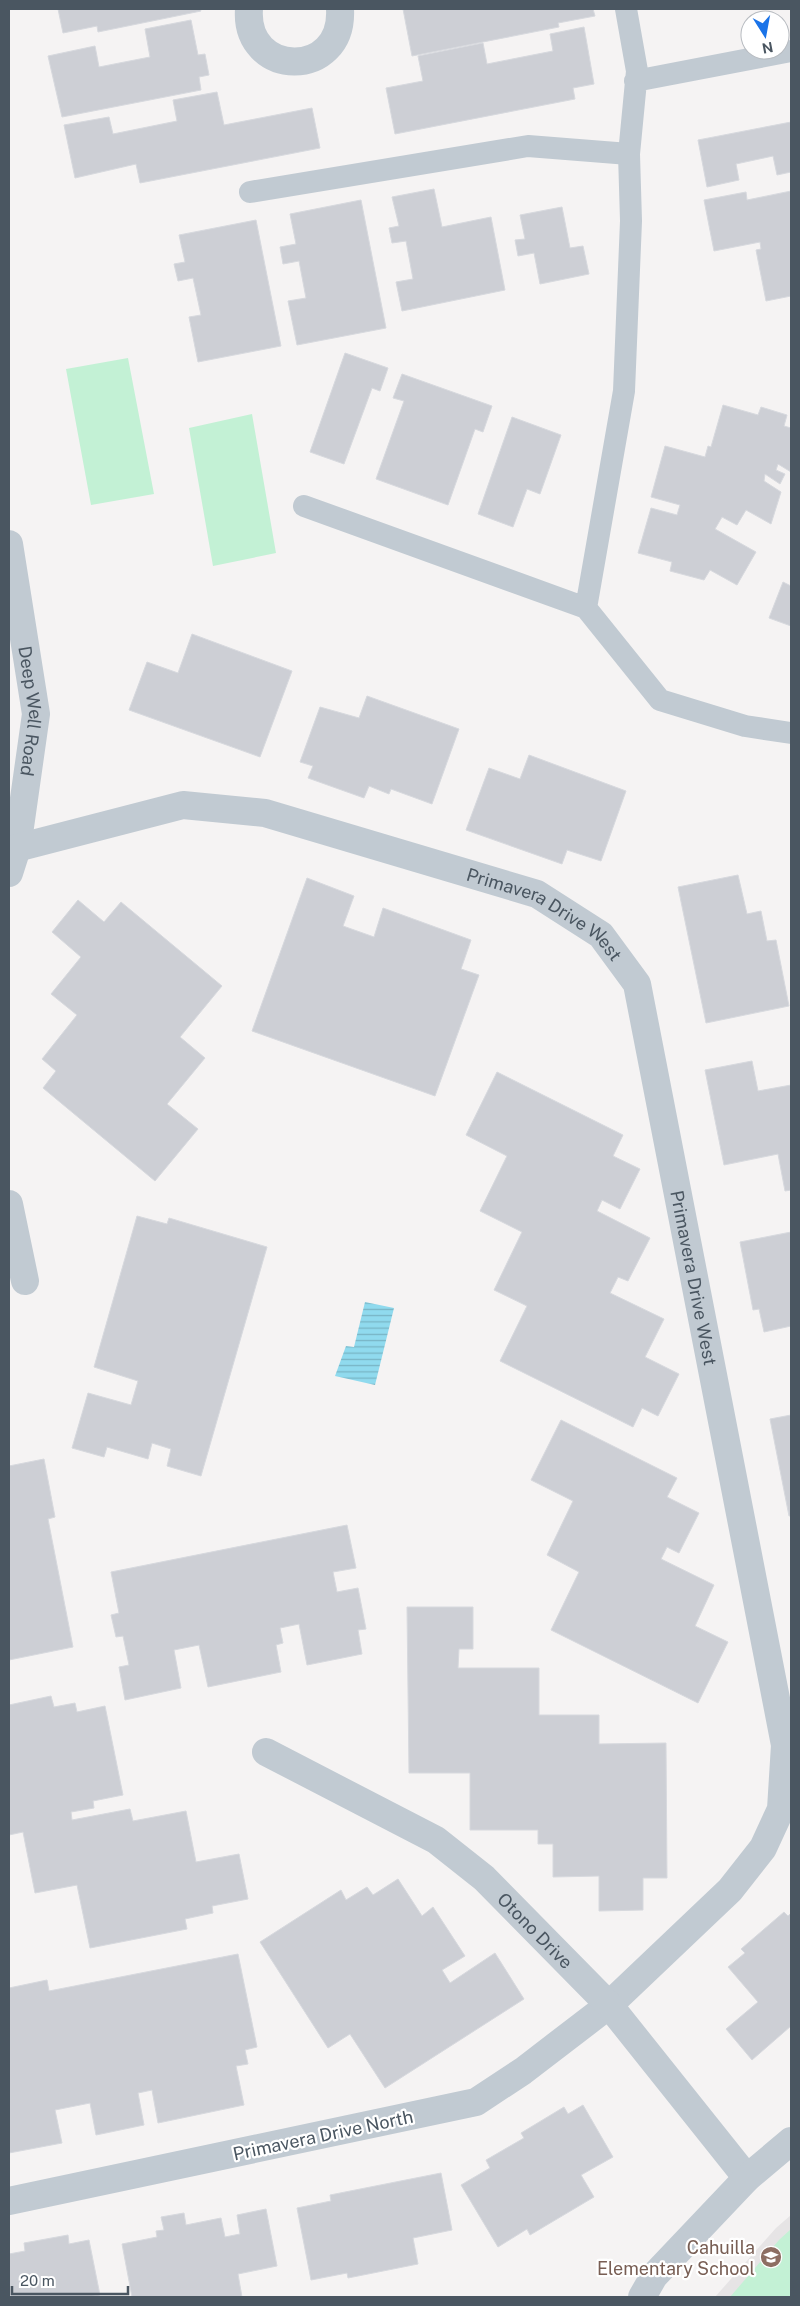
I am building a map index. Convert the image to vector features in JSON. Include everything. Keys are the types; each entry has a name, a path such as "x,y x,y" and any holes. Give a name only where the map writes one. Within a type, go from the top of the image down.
{"street":[{"path":"249,9 248,20 251,34 259,46 271,56 284,61 298,62 312,59 326,50 336,37 341,22 340,9"},
{"name":"Deep Well Road","path":"9,544 36,714 11,857"},
{"name":"Primavera Drive West","path":"11,857 183,806 265,813 537,894 601,935 637,984 785,1745 781,1809 763,1848 730,1890 609,2005"},
{"path":"9,1204 25,1281"},
{"name":"Otono Drive","path":"266,1752 436,1840 484,1878 609,2005 747,2178"},
{"name":"Primavera Drive North","path":"9,2201 476,2102 523,2071 609,2005"},
{"path":"642,2297 654,2276 747,2178 791,2141"}],"lane":[{"path":"586,608 624,391 631,221 629,154 637,71 626,9"},
{"path":"635,81 791,51"},
{"path":"250,192 528,146 629,154"},
{"path":"304,506 586,608 660,700 745,726 791,733"}],"shaded area":[{"name":"Cahuilla Elementary School","path":"791,2215 791,2297 715,2297 776,2228"}],"green space":[{"path":"128,358 154,494 91,505 66,369"},
{"path":"252,414 276,553 213,566 189,428"},
{"name":"Cahuilla Elementary School","path":"791,2229 791,2297 730,2297 779,2240"}],"water":[{"path":"365,1302 394,1308 375,1385 335,1376 346,1346 354,1347"}],"building":[{"path":"58,9 200,9 201,11 98,32 97,26 63,33"},
{"path":"403,9 593,9 595,16 558,23 559,27 412,56"},
{"path":"191,20 198,55 205,54 209,75 199,77 201,90 62,117 48,56 95,46 99,67 150,57 145,29"},
{"path":"584,27 594,84 573,88 575,99 395,134 386,88 423,81 418,56 483,43 487,64 553,51 550,34"},
{"path":"217,92 224,125 312,108 320,148 140,183 136,164 75,178 64,125 109,117 113,134 177,121 173,100"},
{"path":"791,122 791,172 777,175 773,156 736,164 739,180 707,187 698,140"},
{"path":"434,189 442,227 491,217 505,290 402,311 396,282 413,279 406,241 392,243 389,228 399,226 392,197"},
{"path":"791,191 791,296 766,301 756,250 761,249 760,242 714,251 704,200 746,192 747,200"},
{"path":"361,200 386,328 297,345 288,301 306,298 299,261 283,264 280,247 296,244 290,214"},
{"path":"562,207 570,248 583,246 589,274 540,284 534,253 518,256 515,240 525,239 520,215"},
{"path":"256,220 281,346 198,362 189,317 201,315 193,278 178,281 174,264 185,262 179,235"},
{"path":"345,353 388,368 380,391 372,388 344,464 310,452"},
{"path":"402,374 492,406 483,432 475,429 448,505 376,479 404,401 393,398"},
{"path":"723,405 758,415 761,407 787,415 784,426 791,428 791,472 778,464 776,470 785,474 780,484 765,474 764,481 781,492 771,524 746,510 737,525 722,517 715,529 756,552 737,585 710,570 704,580 670,571 672,562 638,553 651,508 677,515 680,505 651,497 665,446 705,457 708,446 711,447"},
{"path":"512,417 561,435 540,494 527,489 513,527 478,514"},
{"path":"783,582 791,586 791,626 769,618"},
{"path":"192,634 292,671 260,757 129,710 147,662 178,673"},
{"path":"367,696 459,729 432,804 391,789 389,794 369,786 364,798 308,778 313,766 300,762 320,707 359,718"},
{"path":"529,755 626,791 601,861 567,850 562,864 466,830 489,768 520,779"},
{"path":"738,875 747,914 761,911 767,941 776,940 789,1006 706,1023 678,887"},
{"path":"307,878 354,896 343,926 374,937 383,908 471,940 461,969 479,975 435,1096 252,1031"},
{"path":"78,900 104,922 121,902 222,986 180,1037 205,1058 167,1104 198,1129 155,1181 43,1088 56,1071 42,1059 77,1015 51,994 81,957 52,932"},
{"path":"752,1061 758,1091 791,1085 791,1190 785,1191 778,1154 724,1165 705,1070"},
{"path":"497,1072 623,1135 613,1156 640,1169 620,1209 602,1200 597,1211 650,1238 628,1281 618,1277 610,1293 664,1319 645,1357 679,1374 658,1416 642,1408 633,1427 500,1361 527,1306 494,1290 522,1232 480,1211 507,1156 466,1135"},
{"path":"137,1216 167,1224 169,1218 267,1247 201,1476 167,1466 171,1449 152,1443 148,1459 107,1447 104,1457 72,1448 88,1393 131,1405 138,1381 94,1367"},
{"path":"791,1232 791,1326 764,1332 759,1309 753,1310 740,1242"},
{"path":"791,1415 791,1516 789,1516 770,1419"},
{"path":"561,1420 677,1478 667,1497 699,1513 679,1553 667,1547 661,1559 714,1585 695,1626 728,1642 698,1703 551,1630 579,1572 547,1555 573,1501 531,1480"},
{"path":"44,1459 55,1517 48,1519 73,1647 9,1660 9,1466"},
{"path":"347,1525 356,1568 333,1572 337,1592 358,1588 366,1629 358,1630 362,1654 307,1665 299,1624 280,1628 283,1643 276,1645 281,1672 208,1687 199,1645 174,1650 181,1688 125,1700 119,1667 129,1665 123,1636 116,1637 111,1615 119,1613 111,1572"},
{"path":"407,1607 473,1607 473,1649 459,1649 458,1668 539,1668 539,1715 599,1715 599,1744 666,1743 667,1878 643,1878 643,1910 599,1911 599,1876 553,1877 553,1844 538,1844 538,1830 470,1830 470,1773 409,1773"},
{"path":"51,1696 54,1707 75,1703 77,1712 105,1706 123,1795 93,1801 94,1808 71,1812 72,1820 130,1809 133,1821 186,1811 196,1862 239,1854 248,1899 212,1906 213,1913 185,1919 187,1929 90,1948 77,1885 35,1893 23,1832 9,1835 9,1705"},
{"path":"398,1879 422,1916 433,1907 465,1956 442,1970 450,1983 495,1953 524,1999 385,2088 350,2034 328,2048 260,1942 341,1890 346,1900 367,1887 373,1895"},
{"path":"784,1912 788,1916 791,1913 791,2026 752,2060 726,2029 758,2002 728,1967 745,1953 741,1949"},
{"path":"238,1954 257,2047 245,2050 248,2064 236,2066 244,2105 158,2123 152,2090 138,2093 144,2125 96,2135 90,2103 55,2110 62,2143 9,2153 9,1988 47,1980 49,1991"},
{"path":"583,2105 613,2157 581,2175 594,2197 530,2235 527,2229 498,2247 461,2185 490,2168 486,2160 524,2138 521,2133 564,2107 568,2114"},
{"path":"441,2173 452,2230 413,2238 418,2264 348,2278 347,2273 311,2280 297,2208 331,2201 330,2195"},
{"path":"266,2209 277,2266 238,2274 242,2297 132,2297 122,2244 157,2237 156,2231 164,2230 161,2217 184,2213 186,2225 221,2218 225,2237 240,2234 237,2215"},
{"path":"68,2235 69,2244 89,2240 100,2295 88,2297 9,2297 9,2254 25,2251 24,2243"}],"place":[{"name":"Cahuilla Elementary School","path":"771,2257"}]}
